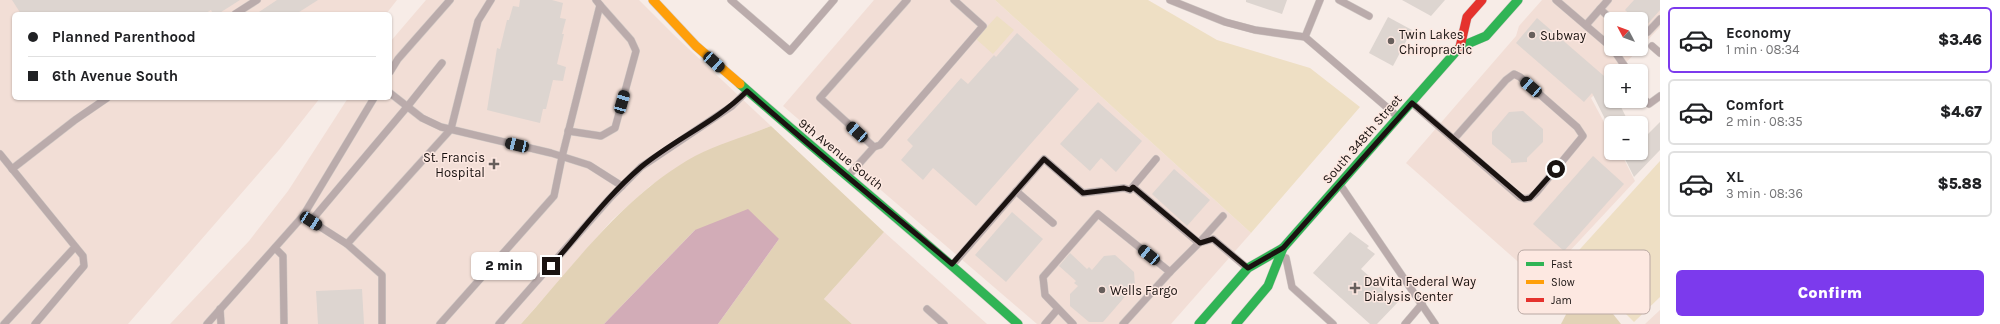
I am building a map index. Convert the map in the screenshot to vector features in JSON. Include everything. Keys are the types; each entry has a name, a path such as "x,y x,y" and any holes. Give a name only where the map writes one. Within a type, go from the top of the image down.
{"main road":[{"name":"9th Avenue South","path":"653,0 696,46 817,152 848,176 952,264 1018,324"},
{"name":"South 348th Street","path":"1460,47 1467,17 1482,0"},
{"name":"South 348th Street","path":"1199,324 1248,268 1283,248 1460,47 1486,36 1518,0"},
{"name":"South 348th Street","path":"1236,324 1268,286 1283,248"}],"lane":[{"path":"238,12 257,0"},
{"path":"392,69 398,59 450,0"},
{"path":"347,244 451,129 478,20 491,0"},
{"path":"731,0 790,51 834,0"},
{"path":"874,147 820,98 907,0"},
{"path":"848,176 874,147 880,145 983,26 954,0"},
{"path":"1170,0 1225,22 1255,30 1305,37 1399,117"},
{"path":"1305,37 1320,0"},
{"path":"1338,0 1369,16"},
{"path":"1556,0 1604,41"},
{"path":"1586,25 1608,0"},
{"path":"568,131 601,136 615,128 636,50 631,40 598,3"},
{"path":"440,324 554,196 598,3"},
{"path":"1600,9 1604,12"},
{"path":"1648,32 1660,19"},
{"path":"1652,46 1660,53"},
{"path":"311,221 408,107 442,63"},
{"path":"1412,103 1520,196 1526,199 1536,193 1583,136 1578,127 1514,74 1506,80 1454,139"},
{"path":"499,324 622,186 641,167 732,106 747,91"},
{"path":"392,95 422,118 440,127 562,156 589,165 622,186"},
{"path":"1648,103 1649,104 1660,96"},
{"path":"12,169 75,120 104,100"},
{"path":"207,324 303,216 373,100"},
{"path":"0,154 83,256 84,266 35,324"},
{"path":"952,264 1044,159 1083,193 1124,188 1130,190 1156,159"},
{"path":"1340,184 1435,324"},
{"path":"1133,187 1200,243"},
{"path":"1016,191 1053,223"},
{"path":"1073,324 1057,310 1045,295 1043,277 1098,214 1170,272"},
{"path":"303,216 347,244 382,275 382,324"},
{"path":"1123,324 1170,272 1200,243 1223,216"},
{"path":"1200,243 1213,239 1248,268"},
{"path":"4,324 75,247"},
{"path":"275,248 283,256 284,324"},
{"path":"1283,248 1292,287 1334,324"},
{"path":"1404,324 1422,304"},
{"path":"220,309 221,324"},
{"path":"926,309 944,324"},
{"path":"1045,324 1057,310"}],"shaded area":[{"path":"0,0 397,0 388,12 12,12 12,100 318,100 279,150 128,324 0,324"},
{"name":"St. Francis Hospital","path":"426,0 639,0 771,126 696,156 650,186 612,220 521,324 170,324 249,241 288,191 347,100 392,100 392,40"},
{"path":"874,0 995,0 1251,233 1171,324 1037,324 783,106"},
{"path":"995,0 1148,0 1217,40 1310,68 1360,107 1251,233"},
{"path":"1542,0 1660,0 1660,27 1648,40 1648,12 1604,12 1604,56 1632,56 1625,64 1604,64 1604,85 1591,98 1604,122 1604,160 1624,160 1635,181 1571,250 1518,250 1518,262 1406,163 1516,36 1519,26"},
{"path":"997,16 1014,30 993,54 976,39"},
{"path":"771,126 884,232 824,299 852,324 718,324 779,239 695,230 604,324 521,324 601,232 645,191 669,172 695,156"},
{"path":"1660,161 1660,297 1650,307 1650,250 1579,250"},
{"path":"748,209 779,239 718,324 604,324 695,230"},
{"path":"884,232 987,324 852,324 824,299"},
{"path":"1660,310 1660,324 1645,324"},
{"path":"1566,314 1613,314 1621,324 1561,324"},
{"path":"1626,314 1642,314 1634,322"}],"building":[{"path":"12,0 240,0 221,12 212,12 211,10 208,12 20,12"},
{"path":"277,0 318,0 299,12 259,12"},
{"path":"520,0 552,0 563,3 560,18 566,19 557,64 566,67 563,81 553,80 546,109 543,109 540,123 487,110 497,48 500,49 507,20 509,20 513,6 519,7"},
{"path":"1246,0 1287,0 1282,14 1246,2"},
{"path":"1402,0 1445,0 1431,16"},
{"path":"1634,0 1660,0 1660,10 1648,24 1648,12 1627,12 1625,10"},
{"name":"Twin Lakes Chiropractic","path":"1388,17 1412,30 1393,66 1369,53"},
{"path":"1537,18 1604,76 1604,108 1622,108 1626,116 1604,117 1592,93 1584,102 1516,43"},
{"path":"1017,33 1079,89 976,206 933,168 923,180 901,160 913,146 907,140 961,78 968,84 994,55 996,57"},
{"path":"1098,102 1142,141 1116,172 1101,158 1090,171 1060,144"},
{"path":"1523,111 1543,129 1543,142 1527,158 1527,162 1511,163 1511,160 1492,144 1492,132 1509,112"},
{"path":"1660,122 1660,150 1634,177 1626,160 1648,160 1648,134"},
{"path":"1593,156 1624,184 1565,250 1563,250 1533,224"},
{"path":"1174,169 1210,200 1187,226 1152,194"},
{"path":"1012,212 1043,239 1006,282 975,255"},
{"name":"DaVita Federal Way Dialysis Center","path":"1350,232 1369,246 1367,248 1375,254 1361,269 1398,302 1377,324 1370,324 1313,273"},
{"name":"Wells Fargo","path":"1070,253 1087,269 1089,267 1092,270 1104,256 1115,255 1134,272 1135,285 1103,322 1089,322 1070,306 1070,294 1078,286 1074,283 1076,281 1059,266"},
{"path":"362,289 364,324 318,324 316,291"}],"traffic: fast":[{"path":"1236,324 1268,286 1283,248 1460,47 1486,36 1518,0"},
{"path":"740,84 1018,324"},
{"path":"1199,324 1248,268 1283,248"}],"traffic: slow":[{"path":"653,0 696,46 740,84"}],"traffic: jam":[{"path":"1460,47 1467,17 1482,0"}],"place":[{"name":"Subway","path":"1532,35"},
{"name":"Twin Lakes Chiropractic","path":"1391,41"},
{"name":"St. Francis Hospital","path":"494,164"},
{"name":"DaVita Federal Way Dialysis Center","path":"1355,288"},
{"name":"Wells Fargo","path":"1102,290"}],"route":[{"path":"551,266 610,198 641,167 732,106 747,91 794,133 848,176 952,264 1044,159 1083,193 1124,188 1130,190 1133,187 1200,243 1213,239 1248,268 1283,248 1412,103 1524,199 1530,198 1536,193 1556,169"}]}
